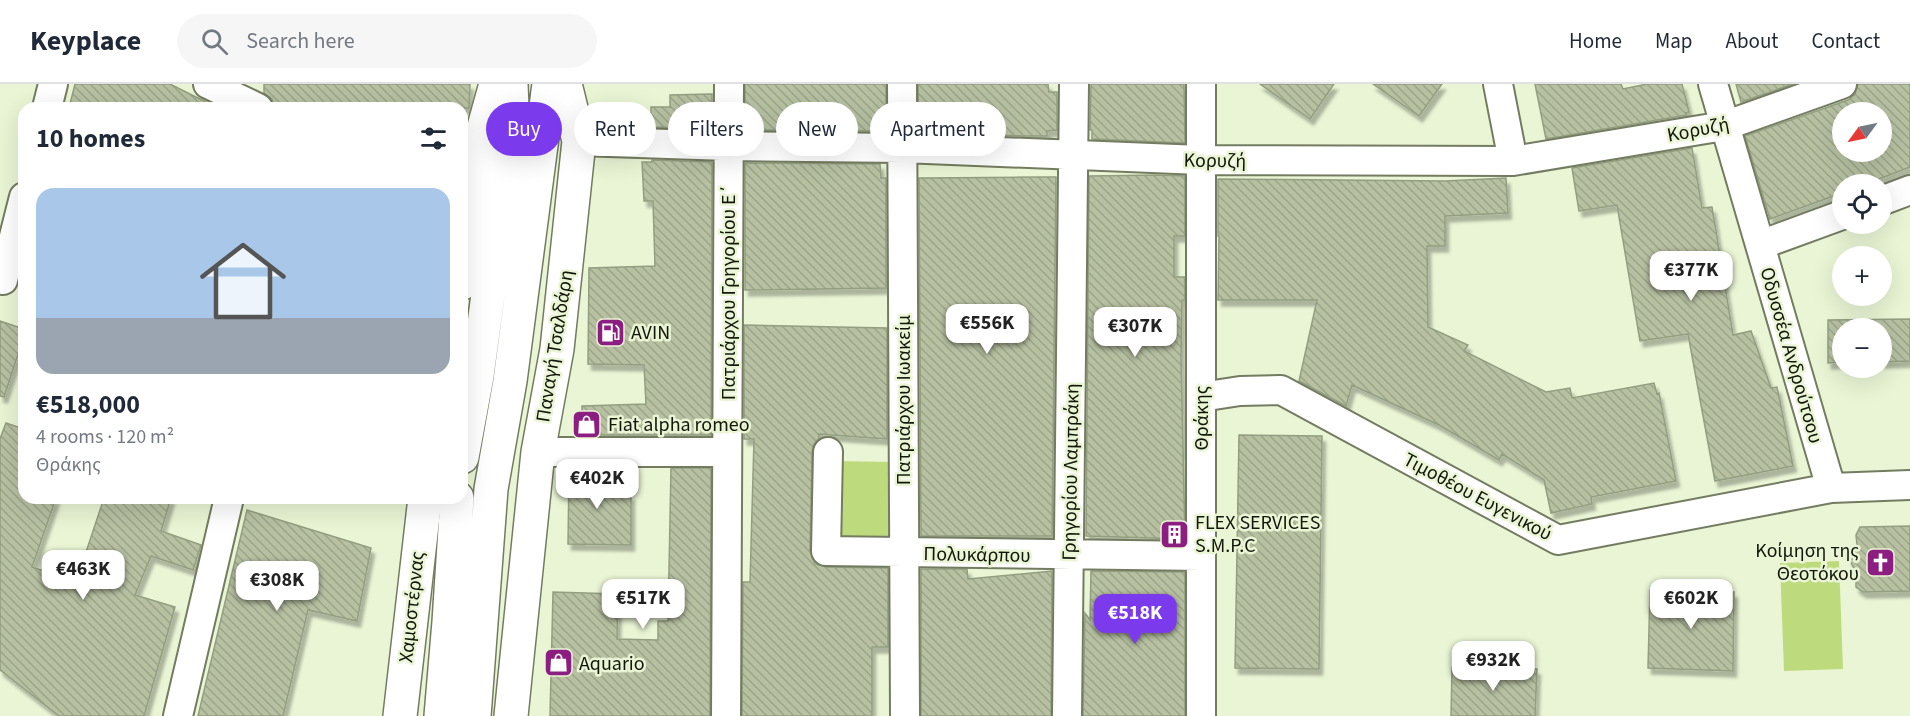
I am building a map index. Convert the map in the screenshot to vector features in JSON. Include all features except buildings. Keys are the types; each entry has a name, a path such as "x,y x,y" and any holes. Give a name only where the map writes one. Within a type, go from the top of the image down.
{"main road":[{"path":"468,203 484,127 496,84"},
{"path":"468,425 477,376 508,147 512,108 511,84"},
{"path":"474,716 491,489 510,381 549,84"},
{"name":"Παναγή Τσαλδάρη","path":"565,84 574,121"},
{"name":"Παναγή Τσαλδάρη","path":"511,716 538,452 557,350 577,156"},
{"name":"Χαμοστέρνας","path":"400,716 424,504"},
{"path":"441,716 457,504"}],"street":[{"path":"48,102 53,84"},
{"path":"208,84 253,101"},
{"name":"Πατριάρχου Γρηγορίου Ε΄","path":"729,84 729,102"},
{"name":"Πατριάρχου Ιωακείμ","path":"902,84 902,102"},
{"name":"Γρηγορίου Λαμπράκη","path":"1067,716 1074,84"},
{"name":"Θράκης","path":"1201,84 1201,716"},
{"path":"1498,84 1513,161"},
{"name":"Οδυσσέα Ανδρούτσου","path":"1713,84 1831,488"},
{"name":"Κορυζή","path":"1006,152 1201,160 1513,161 1724,126 1842,84"},
{"name":"Κορυζή","path":"764,146 870,148"},
{"name":"Πατριάρχου Γρηγορίου Ε΄","path":"726,716 728,156"},
{"name":"Πατριάρχου Ιωακείμ","path":"902,156 905,716"},
{"path":"1892,197 1910,190"},
{"path":"1760,245 1832,219"},
{"path":"9,282 18,231"},
{"name":"Τιμοθέου Ευγενικού","path":"1201,397 1240,391 1281,390 1558,540 1831,488 1910,485"},
{"path":"538,452 727,452"},
{"name":"Πολυκάρπου","path":"828,452 826,551 1201,556"},
{"path":"178,716 228,504"}],"green space":[{"path":"833,461 894,462 892,544 832,542"},
{"path":"1839,561 1843,669 1784,671 1780,563"}],"place":[{"name":"AVIN","path":"610,332"},
{"name":"Fiat alpha romeo","path":"587,424"},
{"name":"FLEX SERVICES S.M.P.C","path":"1174,534"},
{"name":"Κοίμηση της Θεοτόκου","path":"1880,562"},
{"name":"Aquario","path":"558,663"}]}
